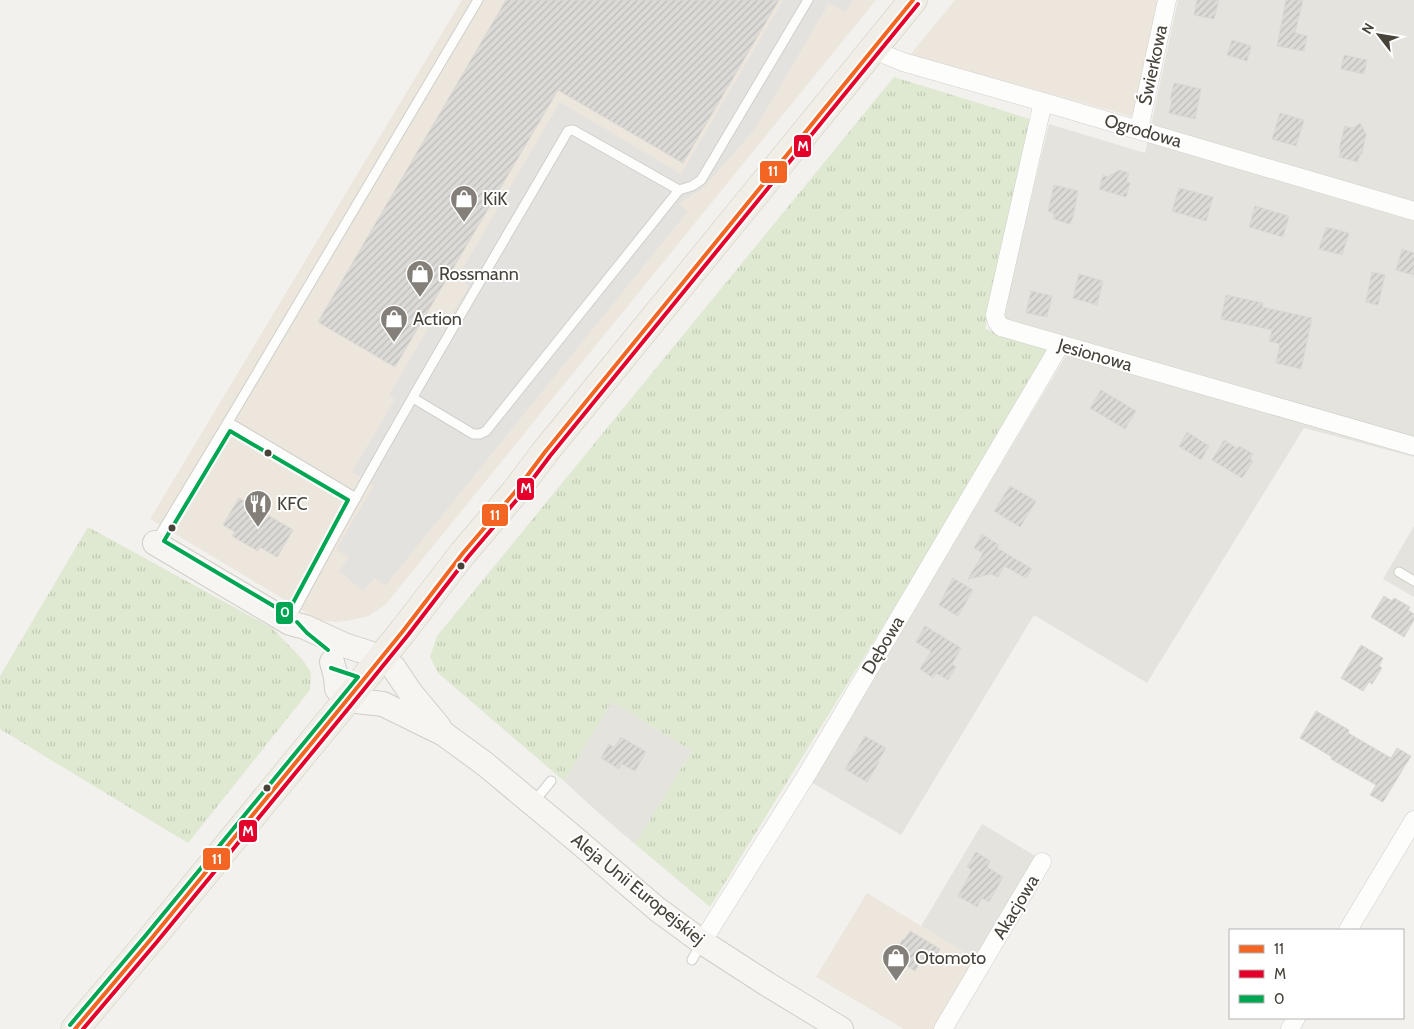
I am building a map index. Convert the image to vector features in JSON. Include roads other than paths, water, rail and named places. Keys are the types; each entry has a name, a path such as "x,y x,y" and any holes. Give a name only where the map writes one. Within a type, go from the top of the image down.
{"main road":[{"path":"75,1029 347,700 463,553 515,492 545,452 913,0"},
{"name":"Aleja Unii Europejskiej","path":"155,543 290,623 305,627 344,645 375,665 381,693 387,703 394,709"},
{"name":"Aleja Unii Europejskiej","path":"290,623 303,638 332,662 340,663 354,670 375,665 394,668 410,692 444,734"},
{"path":"332,662 338,689 347,700"},
{"name":"Aleja Unii Europejskiej","path":"347,700 383,704 444,734 463,746 657,908 697,951 767,984 841,1029"}],"street":[{"name":"Świerkowa","path":"1138,130 1167,0"},
{"name":"Ogrodowa","path":"873,48 903,62 1414,211"},
{"name":"Jesionowa","path":"1043,102 995,315 1001,327 1414,446"},
{"name":"Dębowa","path":"697,951 806,776 1060,345"},
{"path":"1349,929 1414,820"},
{"name":"Akacjowa","path":"943,1029 1042,862"}],"lane":[{"path":"155,543 478,0"},
{"path":"413,398 473,434 480,434 486,430 679,190 692,186 701,180 808,0"},
{"path":"290,623 294,611 356,498 568,132 573,130 679,190"},
{"path":"228,422 356,498"},
{"path":"1399,572 1414,581"},
{"path":"533,803 550,781"}],"place":[{"name":"KiK","path":"464,223"},
{"name":"Rossmann","path":"420,298"},
{"name":"Action","path":"394,343"},
{"name":"KFC","path":"258,528"},
{"name":"Otomoto","path":"896,982"}]}
